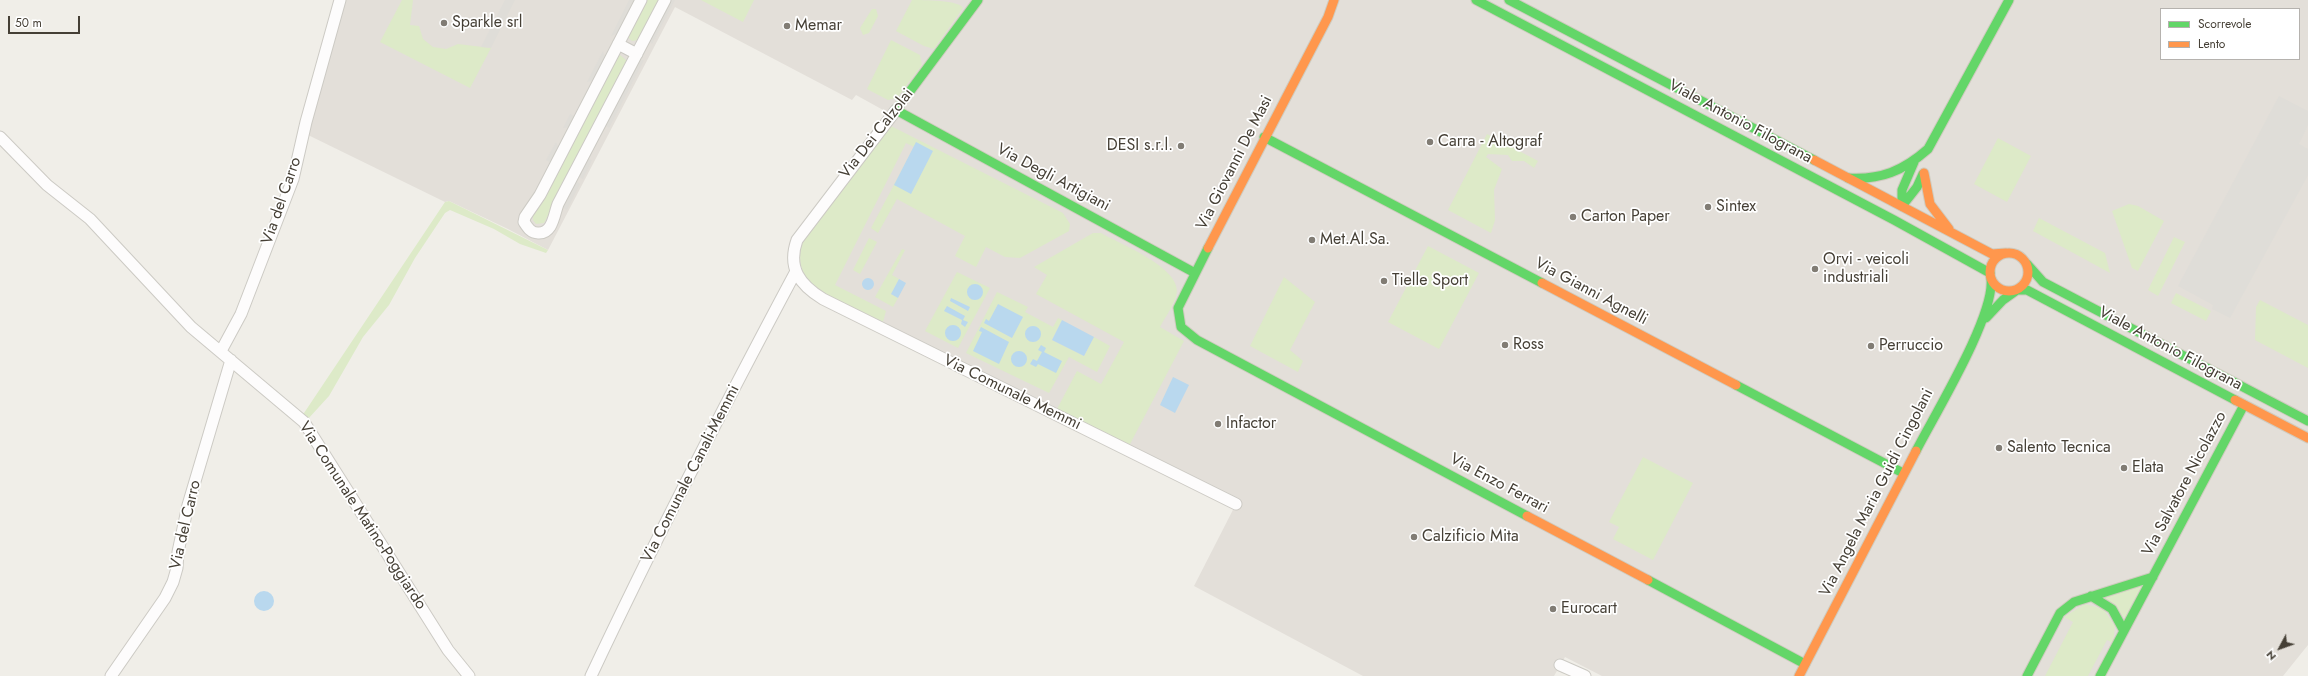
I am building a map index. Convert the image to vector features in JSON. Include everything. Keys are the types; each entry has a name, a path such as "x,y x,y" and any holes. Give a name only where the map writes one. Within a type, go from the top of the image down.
{"street":[{"name":"Via del Carro","path":"221,351 241,314 293,180 306,122 340,0"},
{"path":"641,0 533,206 525,217 524,222 530,231 541,233 545,232 552,224 558,204 665,0"},
{"name":"Via Dei Calzolai","path":"795,273 793,258 794,247 799,237 978,0"},
{"path":"1328,17 1334,0"},
{"path":"1328,17 1343,0"},
{"name":"Viale Antonio Filograna","path":"1476,0 1894,220 1991,276"},
{"name":"Viale Antonio Filograna","path":"1509,0 1992,254 2006,253"},
{"path":"1848,178 1878,179 1895,174 1914,162 1928,149 2008,0"},
{"name":"Via Giovanni De Masi","path":"1181,326 1178,308 1264,137 1328,17"},
{"path":"618,44 637,54"},
{"name":"Via Degli Artigiani","path":"896,110 1195,273"},
{"name":"Via Comunale Matino-Poggiardo","path":"0,137 48,185 90,218 191,327 304,422 448,650 469,676"},
{"name":"Via Gianni Agnelli","path":"1264,137 1903,473"},
{"path":"1894,220 1902,206 1917,187 1926,166 1933,140"},
{"path":"1902,206 1902,190 1914,162"},
{"path":"1926,166 1926,196 1932,210 1957,236"},
{"path":"2006,253 2018,255 2027,264 2029,276 2022,287 2003,300 1982,324 1992,288 1991,276 1993,262 2001,255 2006,253"},
{"name":"Viale Antonio Filograna","path":"2027,264 2043,282 2214,370 2308,421"},
{"name":"Via Comunale Memmi","path":"795,273 804,286 823,299 1236,504"},
{"name":"Via Comunale Canali-Memmi","path":"591,676 624,606 706,442 795,273"},
{"path":"1991,276 1994,285 2005,291 2017,290"},
{"name":"Viale Antonio Filograna","path":"2017,290 2027,290 2308,438"},
{"name":"Via Angela Maria Guidi Cingolani","path":"1799,676 1903,473 1982,324"},
{"name":"Via Enzo Ferrari","path":"1181,326 1204,344 1805,664"},
{"name":"Via del Carro","path":"111,676 165,598 173,582 177,568 178,552 188,505 230,360"},
{"path":"2207,386 2214,370"},
{"name":"Via Salvatore Nicolazzo","path":"2100,676 2154,577 2244,405"},
{"name":"Via Salvatore Nicolazzo","path":"2027,676 2060,613 2074,602 2154,577"},
{"path":"2091,596 2102,600 2111,607 2119,616 2124,631"},
{"path":"1560,665 1585,676"}],"shaded area":[{"path":"343,0 2308,0 2308,645 2283,676 1602,676 1565,657 1554,676 1363,676 1194,586 1238,500 819,291 801,266 800,260 894,116 856,95 852,100 675,7 548,250 449,201 445,202 306,134"},
{"path":"505,0 515,0 491,48 481,47"},
{"path":"629,0 638,0 621,32 611,36"},
{"path":"675,0 652,44 648,38 667,1"},
{"path":"603,51 606,61 596,80 587,82"},
{"path":"644,60 609,128 603,124 637,61"},
{"path":"2279,96 2308,111 2308,125 2299,144 2308,149 2308,175 2230,318 2212,309 2213,305 2178,286"},
{"path":"570,114 577,117 572,127 563,128"},
{"path":"556,142 560,151 553,164 546,160"},
{"path":"585,158 592,160 583,179 576,175"},
{"path":"574,180 580,184 567,210 560,206"}],"green space":[{"path":"402,0 413,0 410,25 419,26 423,39 433,47 446,49 458,44 491,48 470,88 380,42"},
{"path":"645,0 660,0 638,40 632,41 627,36"},
{"path":"701,0 754,0 743,22"},
{"path":"912,0 932,0 955,3 963,8 934,49 924,46 896,31"},
{"path":"872,9 876,9 878,16 869,33 863,35 860,28"},
{"path":"891,40 920,55 922,65 897,98 888,100 867,89"},
{"path":"620,55 626,60 627,64 544,223 536,224 533,220 533,216 614,60"},
{"path":"889,125 1063,213 1070,224 1069,231 1020,258 1005,257 986,247 976,267 955,256 965,236 897,199 878,233 871,228 914,147 906,143 835,285 886,311 883,322 830,296 812,284 806,278 802,270 800,249 803,236"},
{"path":"1487,134 1538,161 1534,168 1524,161 1512,161 1508,155 1488,154 1486,157 1502,169 1494,190 1495,220 1491,233 1448,210"},
{"path":"1998,138 2031,156 2007,202 1974,184"},
{"path":"449,201 548,250 546,253 520,244 494,229 450,210 445,213 415,258 389,305 363,337 329,396 308,419 302,416 445,202"},
{"path":"2129,204 2138,206 2164,221 2138,271 2132,268 2112,211"},
{"path":"2039,218 2105,253 2110,273 2033,231"},
{"path":"1093,233 1101,233 1158,265 1168,273 1175,282 1177,291 1172,305 1160,327 1184,341 1129,446 1057,409 1077,371 1101,384 1124,342 1036,294 1047,275 1034,267"},
{"path":"2174,237 2185,242 2158,296 2148,290"},
{"path":"869,238 877,242 860,274 853,270"},
{"path":"1428,246 1479,273 1439,349 1388,322"},
{"path":"902,249 905,250 892,275 899,279 891,294 898,298 893,307 875,297"},
{"path":"957,272 990,288 958,348 925,331"},
{"path":"1284,277 1315,302 1290,350 1303,361 1298,372 1250,346"},
{"path":"997,292 1028,307 1025,312 1053,327 1058,318 1062,320 1052,340 1084,356 1094,337 1110,346 1097,372 1069,357 1049,393 966,353"},
{"path":"2176,293 2211,311 2206,321 2171,303"},
{"path":"2260,300 2308,325 2308,368 2255,340 2256,307"},
{"path":"1643,457 1693,483 1653,560 1613,539 1619,527 1609,522"},
{"path":"2142,586 2125,618 2104,597"},
{"path":"2085,604 2103,609 2115,626 2113,643 2107,640 2088,676 2045,676 2073,622 2064,617"}],"water":[{"path":"916,142 933,151 911,194 894,185"},
{"path":"866,278 870,278 874,284 870,290 866,290 862,286 862,282"},
{"path":"899,279 906,283 898,298 891,294"},
{"path":"972,284 978,284 983,289 981,298 978,300 972,300 967,295 967,289"},
{"path":"951,298 970,307 968,311 950,301"},
{"path":"998,304 1023,317 1012,338 984,323 986,319 989,321"},
{"path":"947,306 965,316 963,320 968,322 965,327 961,324 962,320 944,311"},
{"path":"1062,320 1094,337 1084,356 1052,340"},
{"path":"950,325 956,325 961,330 959,339 956,341 950,341 945,336 945,330"},
{"path":"1033,326 1039,328 1041,334 1039,340 1033,342 1027,340 1025,334 1027,328"},
{"path":"981,327 1009,342 999,364 973,351 982,332 979,331"},
{"path":"1041,345 1046,348 1044,352 1062,361 1056,373 1038,364 1036,367 1030,364 1033,359 1037,361 1042,352 1038,350"},
{"path":"1019,351 1025,353 1027,359 1025,365 1019,367 1013,365 1011,359 1013,353"},
{"path":"1173,377 1189,385 1175,413 1160,405"},
{"path":"264,591 271,594 274,601 271,608 264,611 257,608 254,601 257,594"}],"traffic: fast":[{"path":"978,0 896,110 1195,273"},
{"path":"1476,0 1894,220 1990,273"},
{"path":"1509,0 1814,160"},
{"path":"1848,178 1881,176 1910,163 1928,149 2009,0"},
{"path":"1264,137 1542,283"},
{"path":"1902,206 1902,190 1914,162"},
{"path":"1902,206 1917,187 1923,174"},
{"path":"1208,248 1178,308 1181,327 1197,340 1527,516"},
{"path":"2027,264 2043,282 2308,421"},
{"path":"1916,451 1974,340 1984,316 1990,295 1991,279"},
{"path":"1986,318 2003,300 2017,290"},
{"path":"2017,290 2027,290 2235,400"},
{"path":"1736,385 1903,473"},
{"path":"2100,676 2244,405"},
{"path":"2027,676 2060,613 2074,602 2153,577"},
{"path":"1648,580 1805,664"},
{"path":"2091,596 2112,609 2124,631"}],"traffic: slow":[{"path":"1208,248 1328,17 1334,0"},
{"path":"1814,160 1992,254 2006,253"},
{"path":"1924,173 1930,204 1949,229"},
{"path":"2005,253 2013,253 2023,258 2027,265 2028,272 2027,279 2023,286 2013,291 2005,291 1995,286 1993,283 1990,276 1990,268 1995,258 1998,256 2005,253"},
{"path":"1542,283 1736,385"},
{"path":"2235,400 2308,438"},
{"path":"1799,676 1916,451"},
{"path":"1527,516 1648,580"}],"place":[{"name":"Sparkle srl","path":"444,23"},
{"name":"Memar","path":"787,26"},
{"name":"Carra - Altograf","path":"1430,142"},
{"name":"DESI s.r.l.","path":"1181,146"},
{"name":"Sintex","path":"1708,207"},
{"name":"Carton Paper","path":"1573,217"},
{"name":"Met.Al.Sa.","path":"1312,240"},
{"name":"Orvi - veicoli industriali","path":"1815,269"},
{"name":"Tielle Sport","path":"1384,281"},
{"name":"Ross","path":"1505,345"},
{"name":"Perruccio","path":"1871,346"},
{"name":"Infactor","path":"1218,424"},
{"name":"Salento Tecnica","path":"1999,448"},
{"name":"Elata","path":"2124,468"},
{"name":"Calzificio Mita","path":"1414,537"},
{"name":"Eurocart","path":"1553,609"}]}
